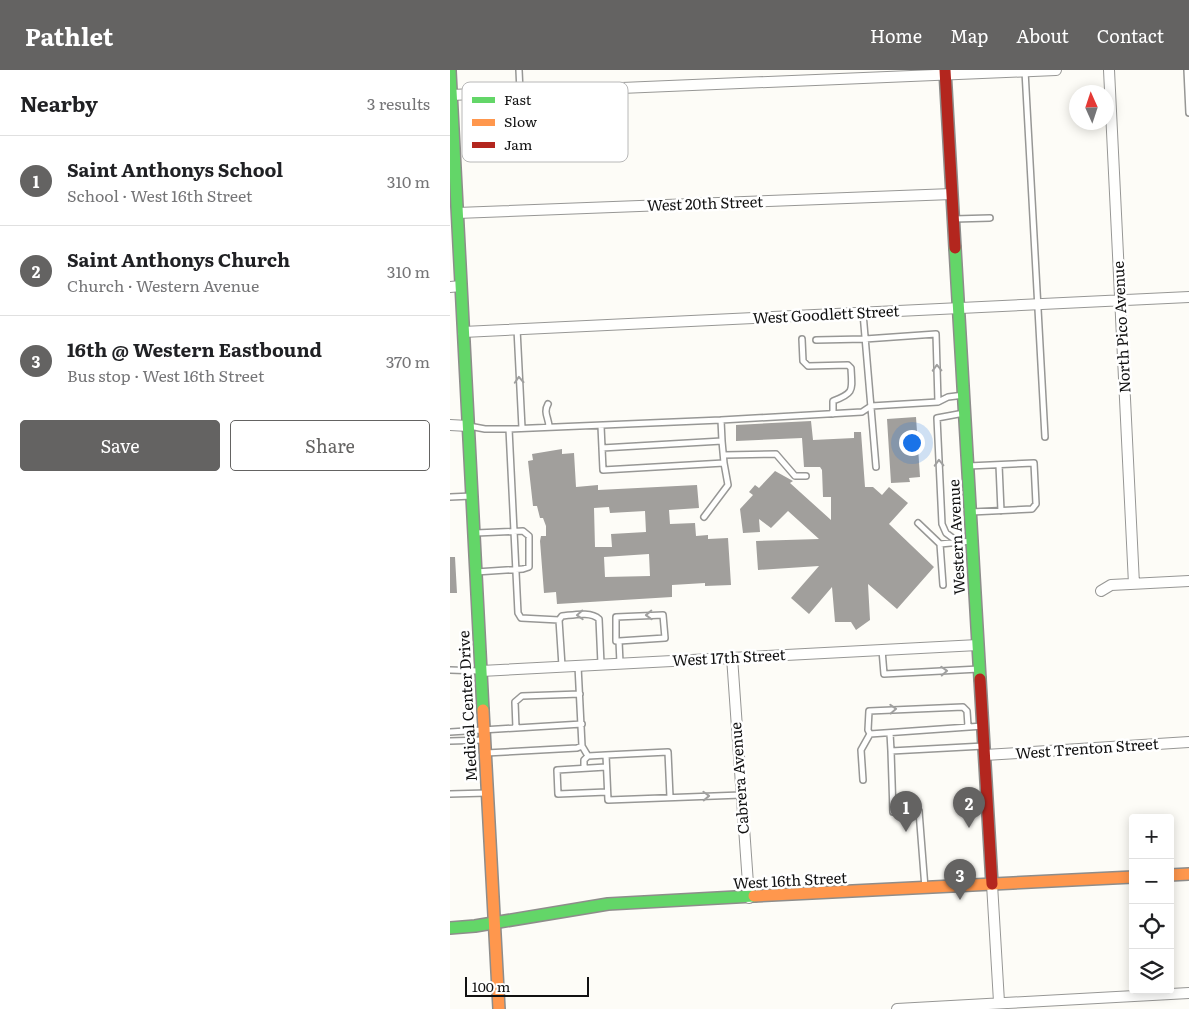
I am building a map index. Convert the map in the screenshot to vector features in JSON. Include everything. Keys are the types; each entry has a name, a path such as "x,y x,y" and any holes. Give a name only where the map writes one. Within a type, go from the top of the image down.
{"street":[{"path":"628,87 946,72 1056,70"},
{"name":"North Pico Avenue","path":"1109,70 1134,584"},
{"name":"Medical Center Drive","path":"450,71 457,213 456,287 463,332 499,1009"},
{"name":"Western Avenue","path":"946,72 999,1002"},
{"path":"451,95 462,95"},
{"name":"West 20th Street","path":"457,213 952,194"},
{"name":"West Goodlett Street","path":"463,332 959,310 1189,297"},
{"path":"450,425 468,426"},
{"path":"1101,592 1111,585 1189,581"},
{"name":"West 17th Street","path":"480,671 978,645"},
{"name":"Cabrera Avenue","path":"732,658 749,898"},
{"name":"West Trenton Street","path":"984,750 1189,742"},
{"path":"1174,875 1189,874"},
{"name":"West 16th Street","path":"450,928 608,904 1129,877"},
{"path":"898,1009 948,1008 999,1002 1189,993"}],"lane":[{"path":"1187,70 1189,113"},
{"path":"1025,71 1045,437"},
{"path":"954,220 990,218"},
{"path":"863,313 876,467"},
{"path":"517,329 522,428"},
{"path":"816,340 936,334 938,402"},
{"path":"802,339 803,361 808,366 848,365 851,368 852,388 848,395 833,401 833,414"},
{"path":"468,426 485,429 509,429 549,425 601,426 833,414 862,412 871,406 938,402 948,397 964,394"},
{"path":"548,404 546,419 549,425"},
{"path":"958,542 946,533 942,524 938,418 965,413"},
{"path":"704,518 728,485 724,463 721,420"},
{"path":"601,426 603,470 724,463"},
{"path":"509,429 518,613 521,618 559,620 562,616 594,615 597,617 601,664"},
{"path":"602,448 722,441"},
{"path":"724,456 776,454 795,476 806,476"},
{"path":"968,466 1034,463 1036,504 1032,509 971,512"},
{"path":"999,465 1001,511"},
{"path":"450,497 472,496"},
{"path":"918,524 940,544 943,585"},
{"path":"474,533 523,531 529,536 531,558 530,567 516,570 476,572"},
{"path":"940,544 972,541"},
{"path":"619,641 664,638 663,615 616,617 616,640 619,641 620,663"},
{"path":"559,620 562,666"},
{"path":"882,650 884,674 980,669"},
{"path":"578,666 582,746 588,756"},
{"path":"450,670 480,671"},
{"path":"516,728 515,702 522,696 580,694"},
{"path":"863,780 861,750 870,734 867,713 872,710 963,707 967,711 968,726"},
{"path":"450,741 516,728 582,724"},
{"path":"870,734 983,726"},
{"path":"450,732 484,735"},
{"path":"890,733 893,812 920,811 925,888"},
{"path":"485,753 577,748 582,746"},
{"path":"891,751 984,750"},
{"path":"584,768 584,760 588,756 668,752 670,797"},
{"path":"606,755 608,800 741,794"},
{"path":"606,767 557,770 558,794 608,792"},
{"path":"450,794 488,793"}],"building":[{"path":"916,417 920,477 909,478 910,482 891,483 887,419"},
{"path":"811,421 813,440 854,438 854,432 861,432 865,487 873,487 882,495 889,487 908,503 889,524 934,567 897,609 868,584 870,620 856,630 851,622 835,622 832,587 809,614 791,598 819,566 758,570 756,541 819,539 788,511 771,528 759,519 760,532 743,533 740,509 753,495 749,492 755,485 759,488 775,471 793,481 790,483 831,520 831,497 823,497 822,470 820,467 804,467 802,438 736,441 736,425"},
{"path":"562,449 562,454 574,453 576,487 598,485 598,490 697,485 699,508 669,510 670,524 695,523 696,536 708,535 708,539 728,538 731,585 705,586 705,583 672,585 672,597 557,604 556,592 544,593 540,541 541,536 546,536 546,526 543,518 540,518 537,506 533,506 528,461 533,460 532,454","holes":["609,507 610,513 645,511 646,532 611,534 612,547 595,547 594,508","649,554 650,576 605,577 604,557"]},
{"path":"450,557 455,557 457,593 450,593"}],"traffic: fast":[{"path":"450,71 483,710"},
{"path":"955,248 980,679"},
{"path":"450,928 475,926 608,904 754,896"}],"traffic: slow":[{"path":"483,710 499,1009"},
{"path":"1174,875 1189,874"},
{"path":"754,896 1129,877"}],"traffic: jam":[{"path":"945,70 955,248"},
{"path":"980,679 992,884"}],"place":[{"name":"Saint Anthonys Church","path":"969,828"},
{"name":"Saint Anthonys School","path":"906,832"},
{"name":"16th @ Western Eastbound","path":"960,900"}]}
